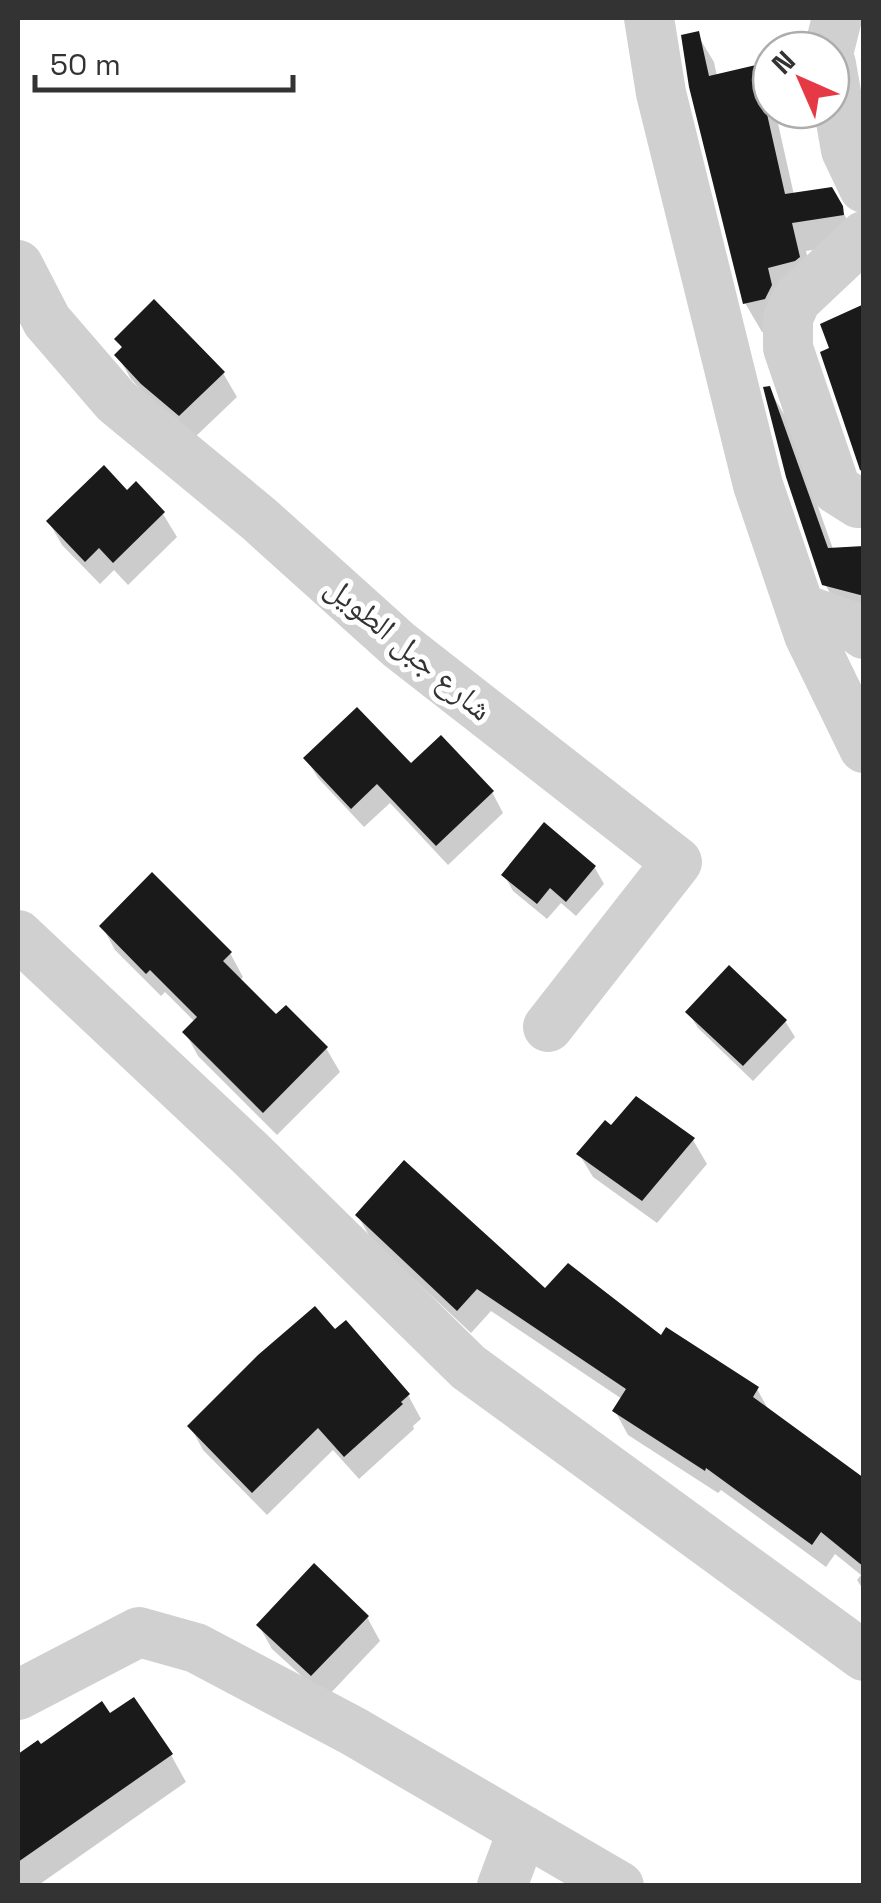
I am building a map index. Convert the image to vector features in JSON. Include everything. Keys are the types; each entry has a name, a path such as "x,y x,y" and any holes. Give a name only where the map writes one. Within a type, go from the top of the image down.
{"street":[{"path":"649,18 660,93 758,485 800,608 864,748"},
{"path":"843,130 846,150 864,188"},
{"path":"864,236 796,300 788,318 788,348 836,488 858,504 864,502"},
{"name":"شارع جبل الطويل","path":"18,265 47,321 116,401 259,519 399,644 677,862 548,1028"},
{"path":"800,608 864,634"},
{"path":"21,946 250,1153 468,1367 864,1656"},
{"path":"18,1695 139,1632 196,1648 353,1731 619,1886"},
{"path":"502,1886 523,1830"}],"building":[{"path":"699,31 709,76 751,66 751,130 771,130 785,194 832,187 843,206 844,215 792,223 800,257 768,268 772,285 765,299 743,304 689,87 681,35"},
{"path":"154,299 225,372 179,416 114,355 122,347 114,339"},
{"path":"864,304 864,472 860,470 820,352 829,348 820,324"},
{"path":"770,386 828,548 864,546 864,596 822,585 786,477 763,387"},
{"path":"104,465 127,490 136,481 165,512 113,563 99,548 85,562 46,521"},
{"path":"357,707 411,763 441,735 494,791 436,846 377,784 351,809 303,758"},
{"path":"544,822 596,866 566,902 550,888 537,904 501,875"},
{"path":"152,872 232,952 223,961 276,1014 286,1005 328,1047 263,1113 182,1032 197,1017 150,970 146,974 99,926"},
{"path":"729,965 787,1020 743,1066 685,1012"},
{"path":"636,1096 695,1138 642,1201 576,1154 605,1120 611,1125"},
{"path":"404,1160 545,1288 568,1263 661,1335 666,1327 759,1387 753,1397 864,1478 864,1567 821,1532 812,1545 706,1468 705,1471 612,1411 626,1389 477,1289 457,1311 355,1215"},
{"path":"315,1306 335,1329 346,1320 410,1394 344,1457 318,1428 252,1493 187,1426 258,1355"},
{"path":"314,1563 369,1616 311,1676 256,1625"},
{"path":"134,1697 173,1754 18,1862 18,1754 38,1740 41,1744 102,1701 110,1713"}]}
